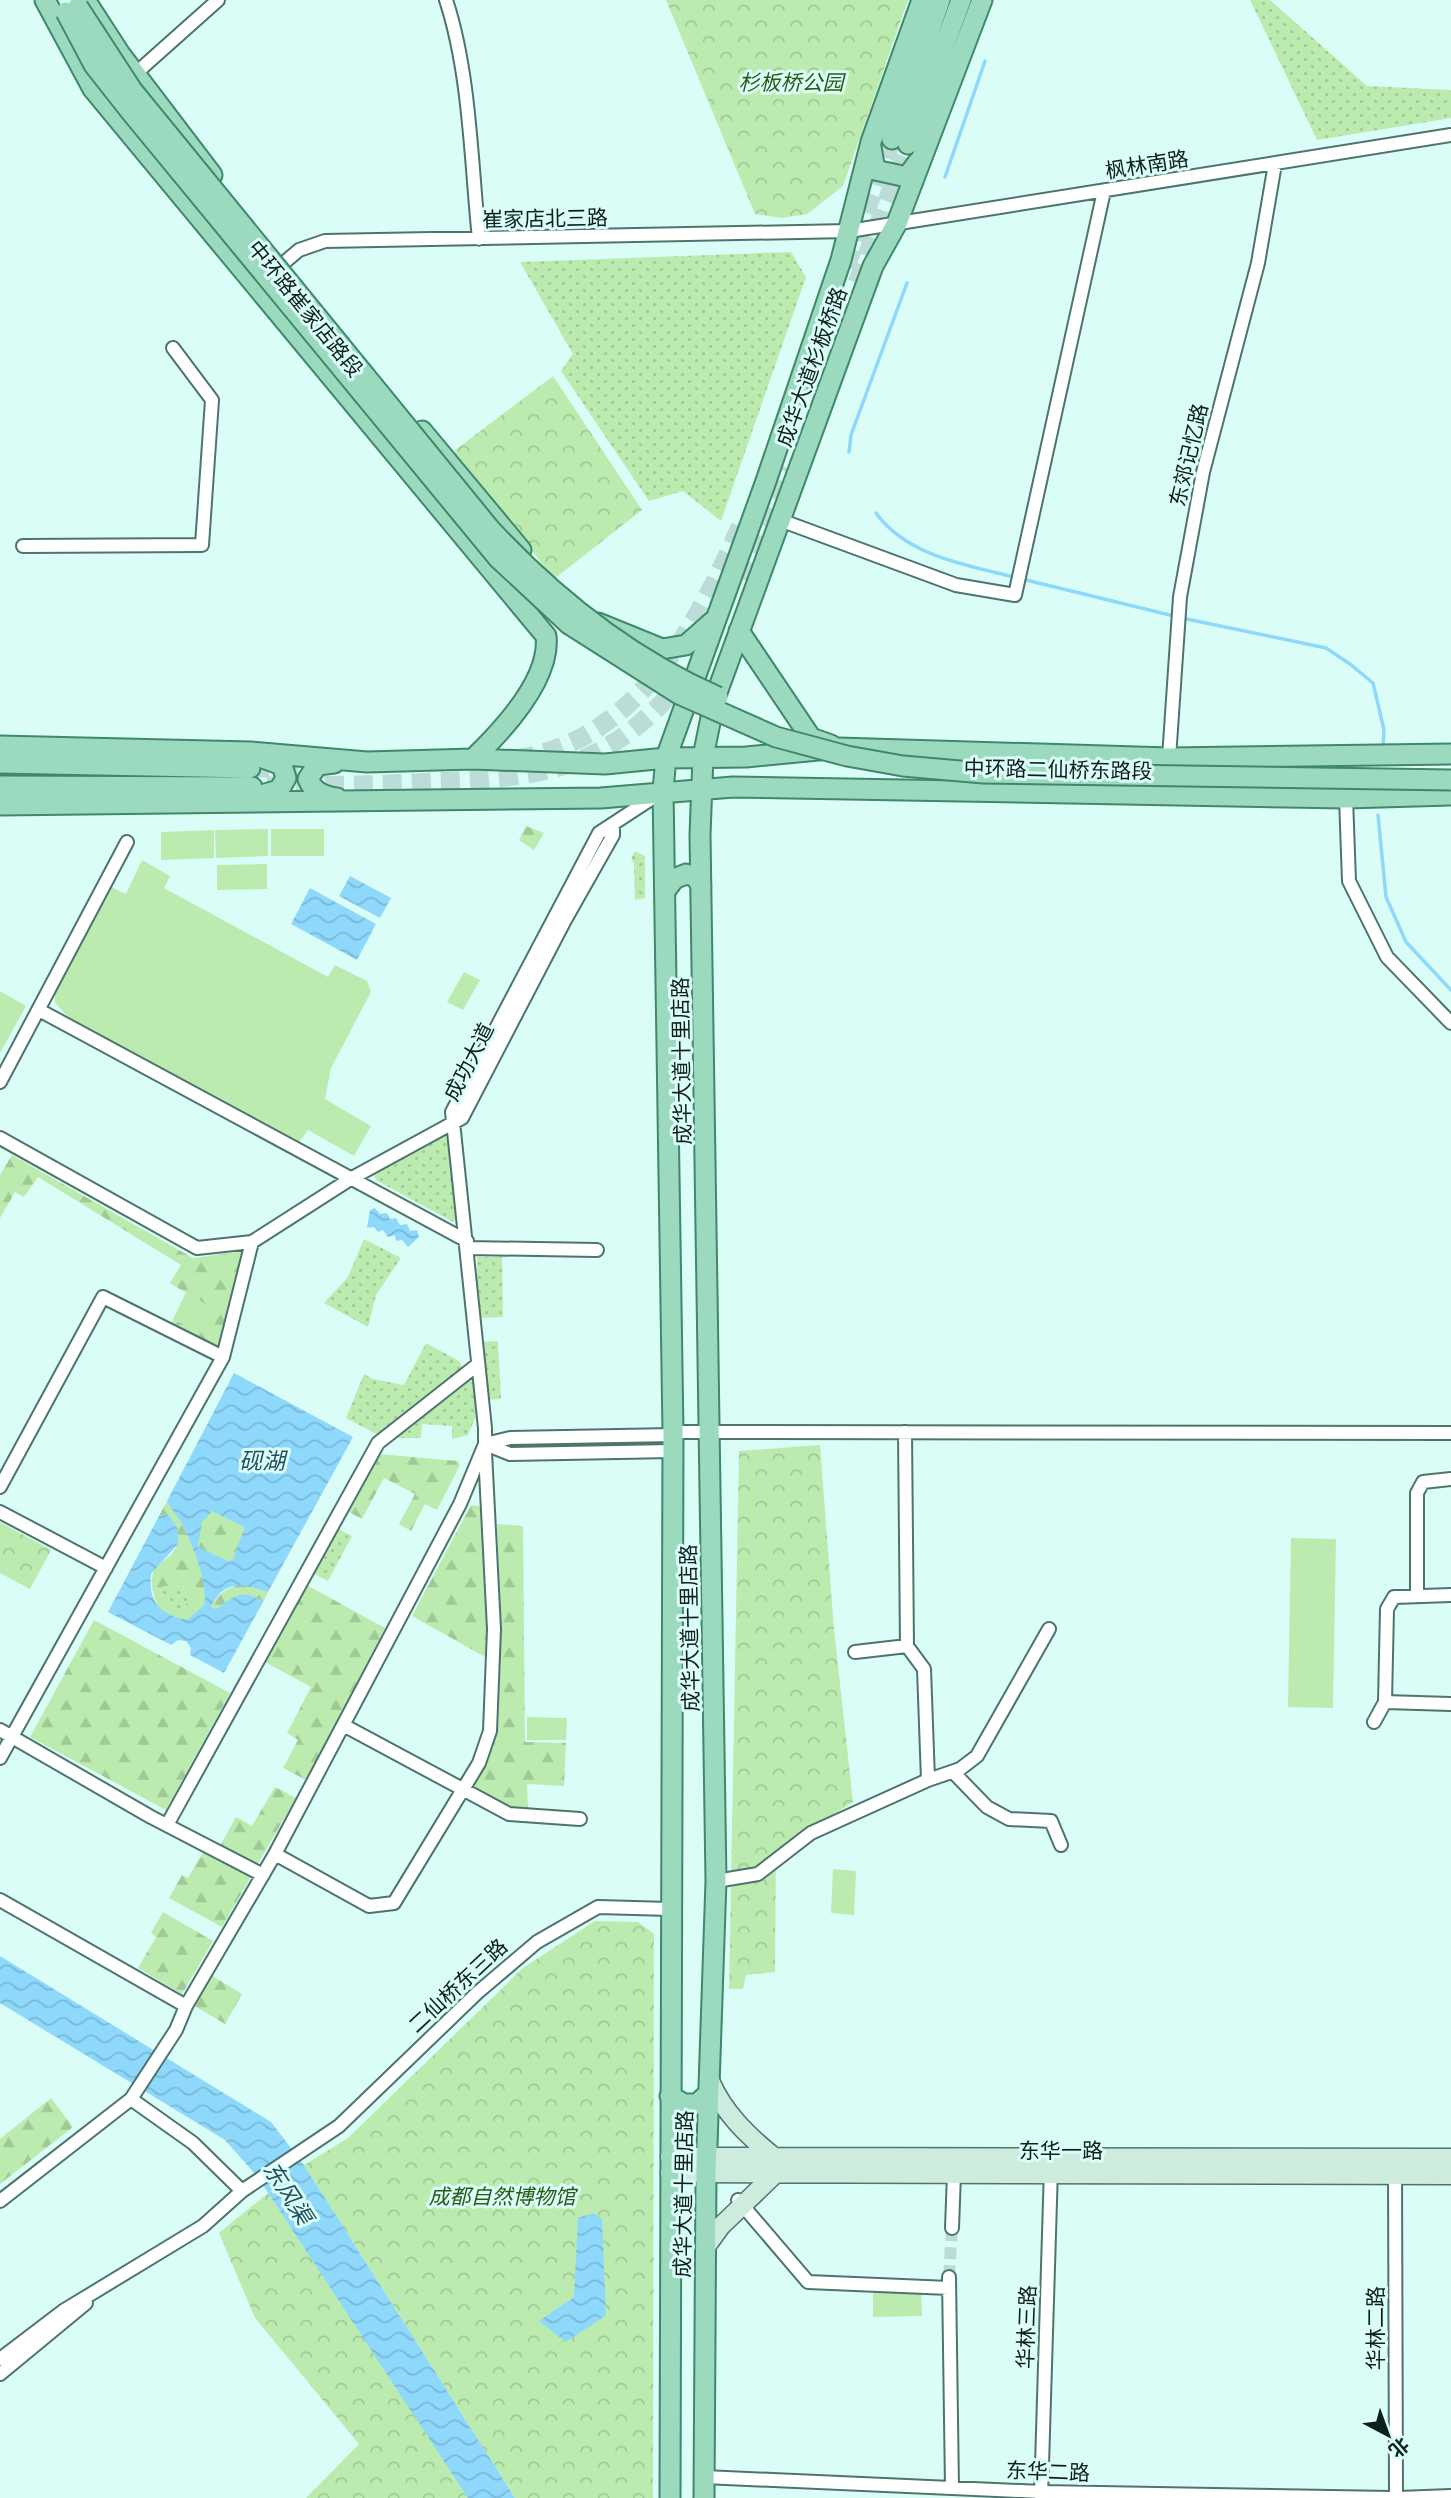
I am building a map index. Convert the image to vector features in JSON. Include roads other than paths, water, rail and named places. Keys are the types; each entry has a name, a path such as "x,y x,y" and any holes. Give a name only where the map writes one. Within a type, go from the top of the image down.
{"main road":[{"name":"中环路崔家店路段","path":"45,0 93,89 546,636 547,649 521,705 473,759"},
{"name":"成华大道杉板桥路","path":"666,758 766,481 849,231 871,142 922,0"},
{"path":"871,142 875,170 906,177 907,147 940,0"},
{"path":"907,147 961,0"},
{"name":"成华大道杉板桥路","path":"703,757 715,698 739,631 873,266 897,223 907,147 982,0"},
{"name":"中环路崔家店路段","path":"72,4 135,74 283,263 554,590 593,621 662,649 686,645 714,621"},
{"path":"72,4 132,90 490,529 526,568 582,616 611,638 670,674 782,726 839,741 929,759 1451,768"},
{"path":"72,4 94,65 498,558 569,624 679,694 776,737 847,756 903,766 983,773 1451,780"},
{"path":"739,631 811,738 839,748"},
{"path":"0,746 225,751 367,762"},
{"name":"中环路二仙桥东路段","path":"367,762 473,759 605,764 666,758 746,757 839,748 1169,758 1451,754"},
{"path":"222,802 268,795 279,790 286,778 282,765 274,760 225,751"},
{"name":"成华大道十里店路","path":"703,757 700,789 701,886 716,1881 706,2165 704,2498"},
{"name":"成华大道十里店路","path":"666,758 663,790 673,1439 670,2498"},
{"path":"360,802 323,795 311,786 309,774 322,763 367,762"},
{"path":"0,764 251,778 0,786"},
{"name":"中环路二仙桥东路段","path":"360,802 601,797 663,790 743,787 1346,798 1451,795"},
{"path":"0,805 360,802"},
{"path":"665,891 674,879 686,874 695,877 701,886"},
{"path":"670,2096 684,2104 697,2104 709,2087"}],"street":[{"path":"135,74 218,0"},
{"path":"446,0 454,24 479,239"},
{"name":"枫林南路","path":"849,231 1451,135"},
{"name":"东郊记忆路","path":"1169,758 1180,597 1203,472 1258,263 1275,164"},
{"path":"780,520 956,585 1015,595 1104,191"},
{"name":"崔家店北三路","path":"258,287 299,250 324,241 849,231"},
{"path":"23,546 202,545 212,400 173,348"},
{"name":"成功大道","path":"453,1121 462,1118 565,920 614,835 613,827 663,790"},
{"path":"1346,798 1349,881 1387,957 1451,1023"},
{"path":"0,1082 127,842"},
{"path":"38,1010 352,1178 468,1244 597,1250"},
{"path":"0,1138 197,1248 252,1241 352,1178 453,1121 468,1244 485,1444 494,1629 490,1731 479,1763 394,1903 369,1906 275,1854"},
{"path":"0,1758 223,1357 252,1241"},
{"path":"0,1487 103,1297 223,1357"},
{"path":"167,1825 378,1443 477,1365"},
{"path":"485,1444 510,1438 673,1439 711,1432 1451,1433"},
{"path":"905,1432 907,1646 924,1669 928,1780"},
{"path":"0,2201 133,2096 163,2050 345,1726 460,1504 485,1444"},
{"path":"1417,1595 1417,1493 1423,1482 1451,1479"},
{"path":"0,1512 106,1568"},
{"path":"1374,1722 1385,1702 1387,1609 1394,1597 1451,1595"},
{"path":"716,1881 758,1874 811,1833 928,1780 953,1772 977,1756 1049,1629"},
{"path":"855,1652 907,1646"},
{"path":"1385,1702 1451,1704"},
{"path":"345,1726 509,1814 580,1819"},
{"path":"0,1730 167,1825 263,1875"},
{"path":"953,1772 970,1792 1009,1819 1051,1821 1061,1845"},
{"path":"0,1900 186,2006"},
{"name":"二仙桥东三路","path":"97,2290 203,2226 242,2191 340,2126 477,1993 537,1942 598,1908 670,1909"},
{"path":"705,2248 740,2202 775,2165 734,2120 709,2087"},
{"path":"133,2096 193,2143 242,2191"},
{"name":"东华一路","path":"670,2165 1395,2166 1451,2158"},
{"name":"东华一路","path":"775,2165 954,2174 1051,2166"},
{"name":"华林三路","path":"1042,2495 1051,2166"},
{"name":"东华一路","path":"1395,2166 1451,2175"},
{"name":"华林二路","path":"1395,2166 1396,2498"},
{"path":"952,2228 954,2174"},
{"path":"740,2202 808,2282 949,2283 952,2488"},
{"path":"0,2359 46,2322 97,2290"},
{"path":"0,2374 65,2323 97,2290"},
{"name":"东华二路","path":"704,2477 952,2488 1042,2495 1396,2498 1451,2496"}],"water":[{"path":"350,876 391,898 380,918 339,896"},
{"path":"310,888 376,924 357,960 291,924"},
{"path":"375,1208 380,1214 387,1213 390,1219 396,1218 400,1225 407,1224 410,1231 417,1230 419,1237 408,1247 402,1240 396,1241 395,1235 388,1237 383,1230 378,1232 374,1227 367,1228 370,1210"},
{"name":"砚湖","path":"234,1373 353,1437 268,1592 235,1586 222,1592 211,1607 216,1609 244,1594 263,1602 224,1673 190,1655 191,1648 186,1641 178,1640 171,1645 108,1612 159,1516 168,1514 178,1529 178,1544 151,1574 154,1600 163,1611 187,1620 204,1605 204,1586 195,1553 182,1524 167,1501","holes":["212,1511 245,1527 233,1559 228,1561 198,1547 202,1522"]},
{"name":"东风渠","path":"0,1956 271,2122 304,2165 515,2498 468,2498 257,2176 225,2140 0,2003"},
{"path":"594,2213 602,2219 606,2315 566,2342 539,2321 574,2297 578,2218"}],"waterway":[{"path":"945,177 985,61"},
{"path":"849,452 851,435 907,283"},
{"path":"876,513 889,528 921,549 957,563 1014,577"},
{"path":"1022,579 1174,616"},
{"path":"1182,618 1326,648 1373,683 1384,730 1383,748"},
{"path":"1378,815 1386,897 1406,942 1451,990"}],"tunnel":[{"path":"846,267 892,139"},
{"path":"857,283 908,144"},
{"path":"739,578 789,469"},
{"path":"516,759 560,747 598,728 631,702 660,670 685,635 707,597 744,518"},
{"path":"267,786 470,780 544,771 580,760 609,746 637,726 684,678"},
{"path":"250,768 329,768"},
{"path":"949,2277 952,2228"}],"park label":[{"name":"杉板桥公园","path":"791,83"},
{"name":"成都自然博物馆","path":"502,2197"}]}
